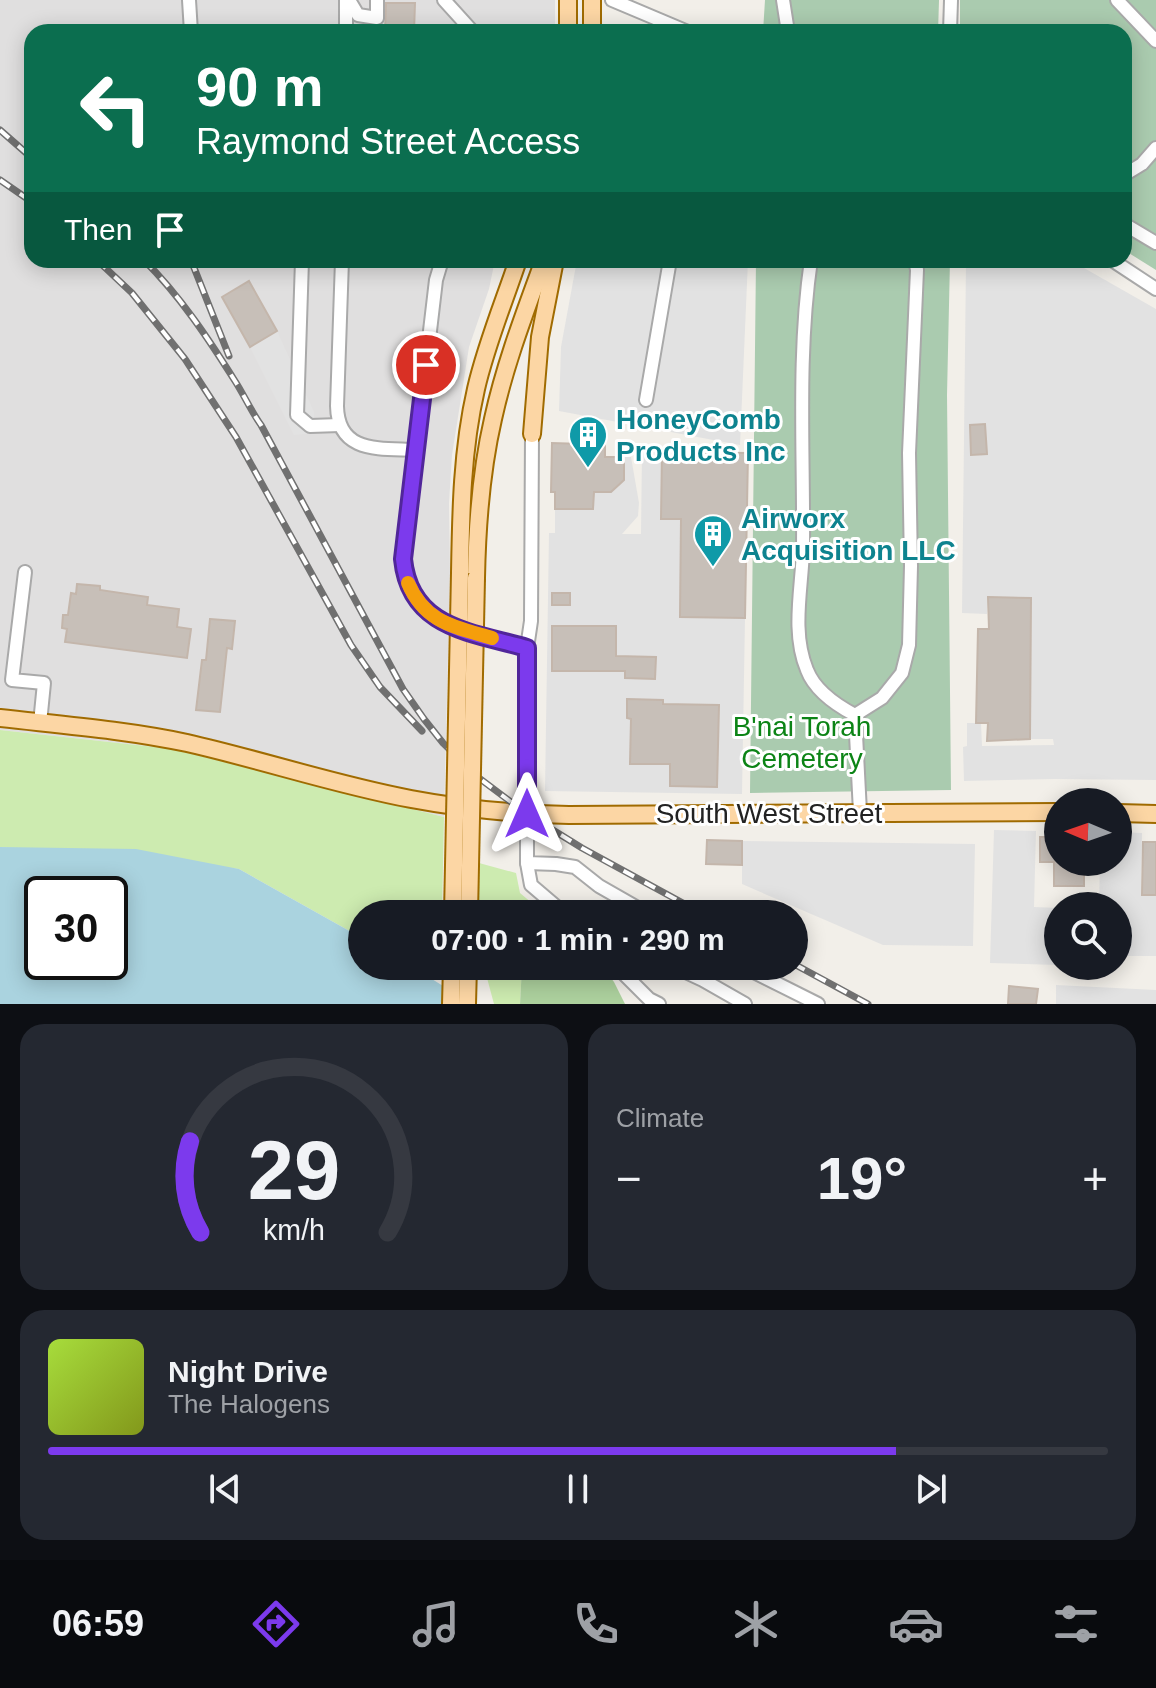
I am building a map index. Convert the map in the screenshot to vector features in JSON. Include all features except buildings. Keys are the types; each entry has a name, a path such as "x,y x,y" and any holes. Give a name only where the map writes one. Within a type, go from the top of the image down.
{"main road":[{"path":"568,0 568,24"},
{"path":"592,0 592,24"},
{"path":"469,900 468,576 463,480 469,424 482,367 515,268"},
{"path":"454,900 468,576 492,420 508,361 541,268"},
{"path":"532,434 540,337 553,268"},
{"name":"South West Street","path":"0,718 182,742 363,788 479,810 527,814 1044,812"},
{"path":"1132,813 1156,814"},
{"path":"451,1004 452,980"},
{"path":"467,1004 468,980"}],"street":[{"path":"189,0 190,24"},
{"path":"347,0 358,15 377,18 377,0"},
{"path":"346,24 347,0"},
{"path":"444,0 466,24"},
{"path":"612,0 669,24"},
{"path":"783,0 787,24"},
{"path":"950,24 951,0"},
{"path":"1117,0 1156,41"},
{"path":"1132,170 1156,148"},
{"path":"1132,229 1156,243"},
{"path":"302,268 297,415 310,426 340,425"},
{"path":"342,268 337,406 340,425 352,441 368,447 416,450"},
{"path":"440,268 403,559 409,587 419,603 438,620 527,648"},
{"path":"646,400 669,268"},
{"path":"810,268 806,299 799,648 808,673 825,696 855,715"},
{"path":"855,715 882,698 902,673 909,645 909,453 917,268"},
{"path":"1124,268 1156,289"},
{"path":"532,434 531,621 527,648 527,863 531,885 549,900"},
{"path":"25,572 12,680 44,683 40,723"},
{"path":"0,667 14,668"},
{"path":"855,715 860,812"},
{"path":"527,863 575,867 624,900"},
{"path":"630,980 649,999 659,1004"},
{"path":"703,980 745,1004"},
{"path":"770,980 818,1004"}],"shaded area":[{"path":"0,0 555,0 555,24 24,24 24,268 493,268 469,347 452,455 444,817 173,749 0,730"},
{"path":"576,268 748,268 740,445 559,411 561,347"},
{"path":"966,268 1084,268 1156,309 1156,780 964,781 963,747 967,746 967,723 981,723 982,746 1054,745 1053,739 1030,739 1031,598 988,597 987,614 962,613"},
{"path":"277,331 314,412 314,433 294,435 250,347"},
{"path":"642,452 662,452 661,519 681,519 680,617 745,618 742,794 545,791 549,533 555,533 555,509 593,509 594,492 611,492 624,480 624,457 631,457 639,503 638,516 622,534 641,534"},
{"path":"994,830 1036,831 1034,907 1044,907 1044,965 990,963"},
{"path":"1132,833 1142,833 1141,895 1156,896 1156,956 1132,956 1132,892 1099,892 1100,876 1132,876"},
{"path":"742,841 975,844 973,946 883,945 808,913 808,900 779,900 742,884"},
{"path":"1056,985 1156,990 1156,1004 1056,1004"}],"green space":[{"path":"765,0 939,0 938,24 764,24"},
{"path":"960,0 1156,0 1156,270 1132,255 1132,24 960,24"},
{"name":"B'nai Torah Cemetery","path":"756,268 950,268 947,395 951,790 750,793"},
{"path":"0,730 173,749 444,817 442,900 348,900 348,930 239,869 0,847"},
{"path":"479,863 516,873 520,893 528,900 478,900"},
{"path":"488,980 521,980 520,1004 494,1004"},
{"path":"521,980 612,980 625,1004 520,1004"}],"water":[{"path":"0,847 136,849 239,869 348,930 348,980 433,980 472,1004 0,1004"}],"railway":[{"path":"0,130 24,151"},
{"path":"0,180 24,196"},
{"path":"105,268 132,293 185,359 236,437 351,645 380,687 422,731"},
{"path":"151,268 193,318 235,381 403,689 443,743 479,778 527,814 677,900"},
{"path":"194,268 229,356"},
{"path":"808,972 868,1004"}],"slow traffic":[{"path":"408,583 419,603 438,620 492,638"}],"place":[{"name":"HoneyComb Products Inc","path":"588,469"},
{"name":"Airworx Acquisition LLC","path":"713,568"}],"route":[{"path":"426,365 403,559 405,572 409,587 419,603 438,620 527,648 527,814"}]}
